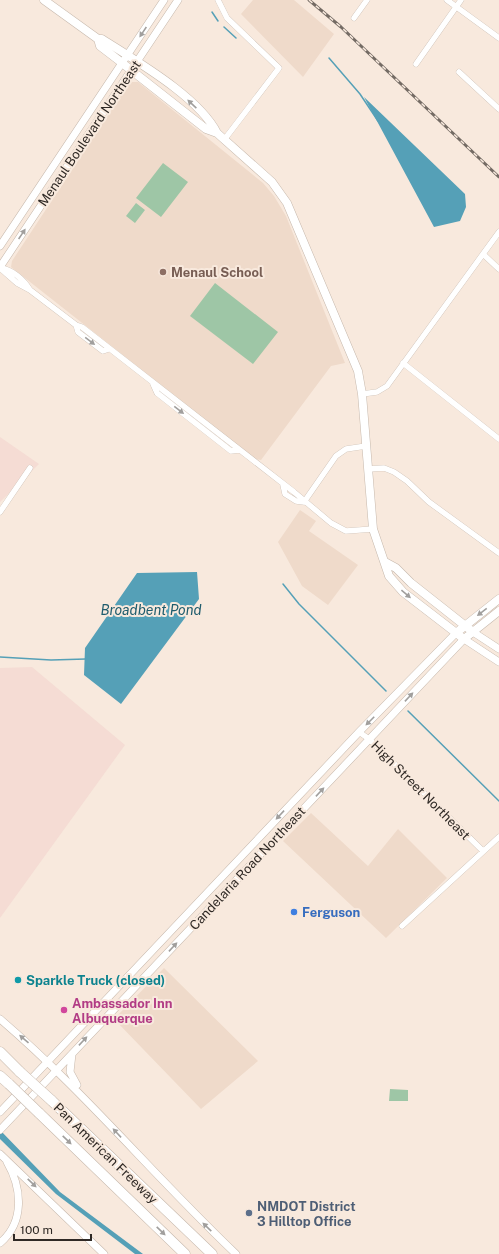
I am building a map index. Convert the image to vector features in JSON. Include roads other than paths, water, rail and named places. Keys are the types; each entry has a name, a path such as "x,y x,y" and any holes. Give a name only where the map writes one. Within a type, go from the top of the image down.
{"highway":[{"name":"Pan American Freeway","path":"0,1052 212,1254"},
{"name":"Pan American Freeway","path":"0,1076 185,1254"}],"main road":[{"path":"44,0 98,39 102,39 127,55 183,96 211,122 217,134"},
{"name":"Menaul Boulevard Northeast","path":"0,246 164,0"},
{"name":"Menaul Boulevard Northeast","path":"0,268 178,0"},
{"path":"98,39 100,46 206,129 217,134 224,140 272,182 287,203 358,371 362,394 373,529 378,548 385,562 389,576 403,592 464,639 499,662"},
{"path":"72,138 82,144"},
{"path":"385,562 396,568 411,583 473,632 499,649"},
{"name":"Candelaria Road Northeast","path":"2,1110 359,732 456,633 499,599"},
{"name":"Candelaria Road Northeast","path":"0,1130 464,639 499,611"},
{"path":"0,1019 57,1070 196,1216 236,1254"},
{"path":"73,1053 70,1063 71,1076 74,1082 105,1113 106,1121"},
{"path":"0,1244 13,1228 17,1218 19,1206 14,1177 2,1155"},
{"path":"2,1155 104,1254"}],"street":[{"path":"218,0 227,18 279,68 224,140"},
{"path":"354,18 367,0"},
{"path":"447,0 499,38"},
{"path":"416,64 461,0"},
{"path":"459,72 499,109"},
{"path":"362,394 377,392 387,386 499,232"},
{"path":"483,254 499,269"},
{"path":"0,268 76,325 78,332 103,351 109,349 153,383 157,393 220,442 232,451 239,450 283,485 285,494 296,502 304,502 339,529 346,531 373,529"},
{"path":"403,363 499,439"},
{"path":"304,502 336,456 346,449 366,446"},
{"path":"0,512 30,468"},
{"path":"368,469 384,468 394,472 407,481 429,502 499,553"},
{"name":"High Street Northeast","path":"359,732 370,739 483,851"},
{"path":"402,926 499,837"}],"water":[{"path":"364,97 465,194 466,207 460,221 434,227"},
{"name":"Broadbent Pond","path":"197,572 199,599 121,704 84,675 85,648 137,573"},
{"path":"0,1130 60,1192 143,1254 135,1254 56,1194 0,1139"}],"waterway":[{"path":"212,12 218,21"},
{"path":"224,27 236,38"},
{"path":"329,58 360,94 378,121"},
{"path":"283,584 299,604 386,691"},
{"path":"0,657 51,660 86,659"},
{"path":"408,711 499,801"}],"railway":[{"path":"309,0 341,27 499,177"}],"place":[{"name":"Menaul School","path":"163,272"},
{"name":"Ferguson","path":"294,912"},
{"name":"Sparkle Truck (closed)","path":"18,980"},
{"name":"Ambassador Inn Albuquerque","path":"64,1010"},
{"name":"NMDOT District 3 Hilltop Office","path":"249,1213"}]}
